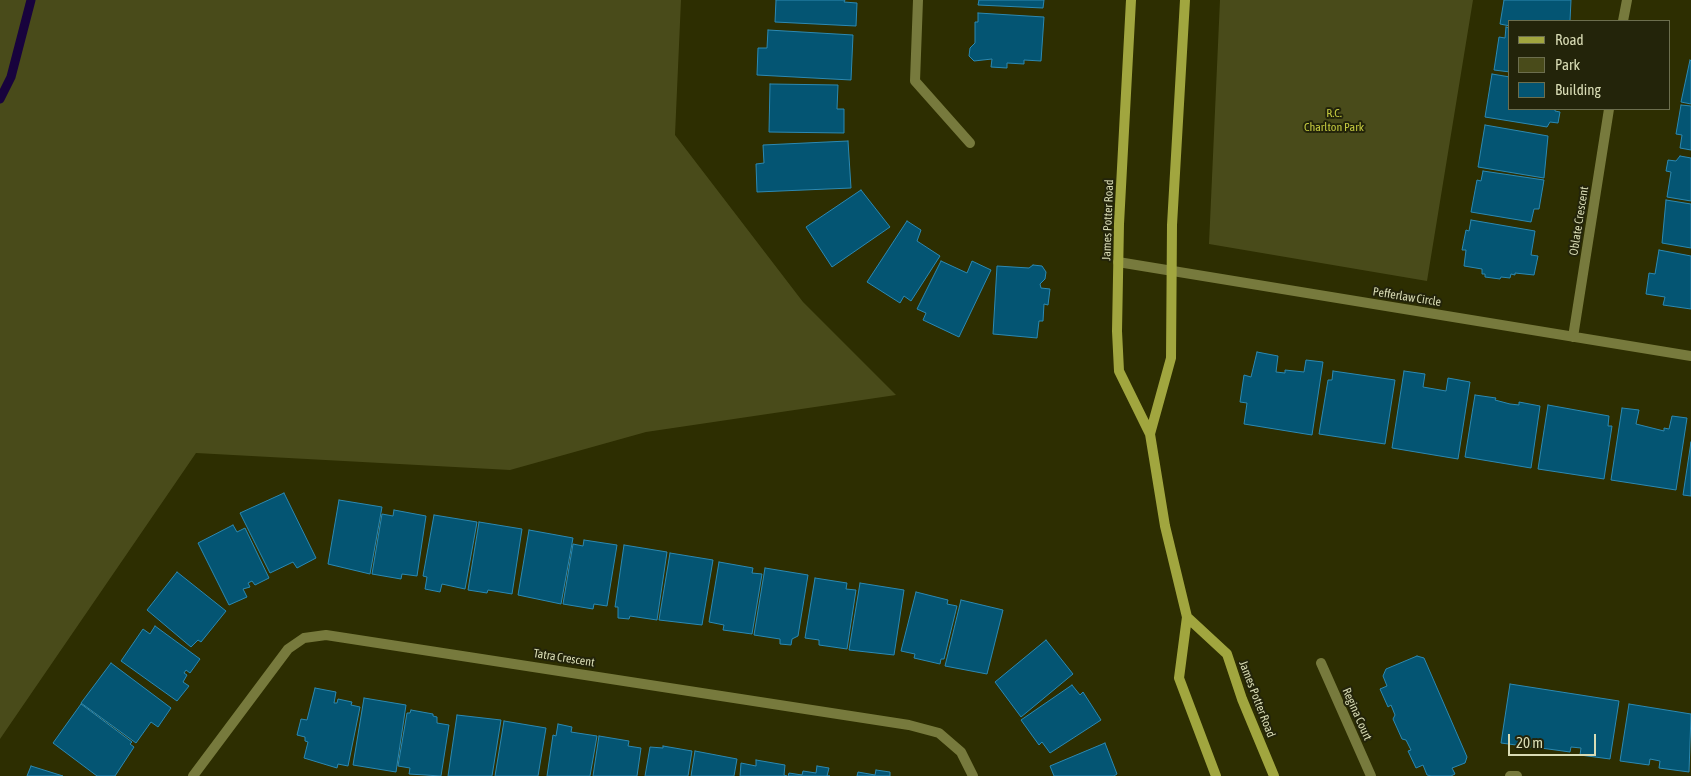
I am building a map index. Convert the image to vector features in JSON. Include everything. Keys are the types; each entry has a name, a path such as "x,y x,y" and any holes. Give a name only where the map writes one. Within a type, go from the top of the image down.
{"main road":[{"name":"James Potter Road","path":"1131,0 1118,262 1119,370 1150,434 1165,526 1186,617 1179,678 1216,776"},
{"name":"James Potter Road","path":"1150,434 1171,358 1172,225 1185,0"},
{"name":"James Potter Road","path":"1186,617 1227,654 1242,699 1274,776"}],"street":[{"path":"918,0 915,81 970,142"},
{"path":"1623,20 1626,0"},
{"name":"Oblate Crescent","path":"1573,337 1609,110"},
{"name":"Pefferlaw Circle","path":"1118,262 1691,356"},
{"name":"Tatra Crescent","path":"193,776 288,649 304,638 326,635 909,725 939,733 962,752 973,776"},
{"name":"Regina Court","path":"1320,663 1371,776"},
{"path":"1510,776 1517,776"}],"green space":[{"path":"0,0 681,0 675,135 803,302 896,395 646,432 510,470 196,453 0,739"},
{"name":"R.C. Charlton Park","path":"1220,0 1473,0 1427,281 1209,244"}],"building":[{"path":"776,0 845,0 844,2 857,3 856,26 775,22"},
{"path":"979,0 1044,0 1043,8 978,5"},
{"path":"1504,0 1571,0 1570,20 1508,20 1508,26 1500,24"},
{"path":"978,13 1044,17 1041,61 1024,60 1024,64 1007,63 1007,68 991,67 992,59 974,61 969,56 970,48 975,43 975,22 978,22"},
{"path":"1506,27 1508,28 1508,72 1494,70 1499,37 1505,38"},
{"path":"768,30 853,35 851,80 757,75 758,48 767,48"},
{"path":"1691,61 1691,104 1681,102"},
{"path":"1492,74 1508,77 1508,110 1555,110 1560,112 1558,123 1550,122 1547,127 1485,117"},
{"path":"770,84 838,85 837,109 844,109 844,133 769,132"},
{"path":"1681,105 1691,106 1691,150 1680,148 1682,135 1676,134"},
{"path":"1485,125 1548,136 1544,178 1478,167"},
{"path":"848,141 851,188 757,192 756,164 764,163 763,145"},
{"path":"1680,156 1691,158 1691,201 1667,197 1671,172 1666,171 1668,160 1676,161"},
{"path":"1483,171 1544,180 1539,209 1534,209 1531,222 1471,212 1477,180 1481,181"},
{"path":"861,190 890,227 832,267 806,227"},
{"path":"1666,200 1691,204 1691,248 1662,243"},
{"path":"1471,220 1535,231 1531,255 1538,256 1534,275 1515,273 1515,275 1511,274 1510,278 1501,277 1500,279 1485,277 1485,274 1482,274 1482,269 1464,266 1466,250 1462,250 1466,230 1469,231"},
{"path":"907,221 921,230 917,241 940,256 911,301 904,296 900,303 867,282"},
{"path":"1659,250 1691,256 1691,309 1663,305 1665,297 1646,294 1649,273 1655,274"},
{"path":"941,261 967,273 972,261 991,270 959,337 923,320 926,313 917,309"},
{"path":"1033,265 1042,266 1046,272 1045,279 1040,284 1041,288 1050,289 1048,305 1044,304 1043,321 1039,321 1037,338 993,334 997,266 1029,268"},
{"path":"1257,352 1278,356 1276,372 1285,373 1285,370 1304,372 1306,360 1323,362 1312,435 1244,424 1247,403 1240,402 1244,375 1251,377"},
{"path":"1333,371 1395,380 1385,444 1319,434 1328,380 1332,380"},
{"path":"1404,371 1425,374 1423,387 1446,391 1448,378 1470,382 1458,459 1392,448"},
{"path":"1475,395 1496,398 1495,400 1510,404 1519,405 1519,402 1540,406 1531,468 1465,457"},
{"path":"1548,405 1609,416 1608,426 1612,426 1604,479 1538,469"},
{"path":"1622,408 1639,410 1636,424 1664,431 1664,428 1669,429 1672,416 1687,418 1676,490 1611,480"},
{"path":"1691,442 1691,496 1683,495"},
{"path":"284,493 316,558 297,568 293,562 270,573 240,513"},
{"path":"339,500 382,507 370,574 328,564"},
{"path":"394,510 426,516 417,576 402,574 401,579 372,574 382,514 393,516"},
{"path":"434,515 477,522 465,589 442,584 440,592 425,589 427,577 423,576"},
{"path":"479,522 522,529 512,594 488,590 487,593 468,590"},
{"path":"233,525 237,532 245,528 269,578 255,585 252,581 248,583 250,587 243,589 247,597 229,605 198,543"},
{"path":"529,530 573,538 561,604 518,595"},
{"path":"584,540 617,545 607,606 594,604 593,609 563,604 573,544 583,546"},
{"path":"624,545 667,552 657,620 630,616 629,619 618,618 618,607 615,607"},
{"path":"670,553 713,560 702,625 659,620"},
{"path":"719,562 753,568 752,573 762,574 752,634 723,630 724,625 709,622"},
{"path":"765,568 808,575 798,636 792,639 791,645 780,644 780,639 754,635"},
{"path":"177,572 226,611 201,642 198,640 191,647 147,610"},
{"path":"815,578 847,583 846,589 856,590 847,649 819,645 819,640 805,638"},
{"path":"860,583 904,590 894,655 849,650"},
{"path":"916,592 948,600 947,604 957,606 944,659 941,659 940,664 914,658 915,654 901,651"},
{"path":"961,600 1003,610 987,674 945,666"},
{"path":"155,626 200,659 190,673 186,670 184,673 187,675 183,682 189,686 177,701 121,661 143,629 150,634"},
{"path":"1046,640 1073,674 1021,717 995,682"},
{"path":"1417,656 1424,658 1467,757 1465,763 1452,768 1455,774 1451,776 1427,775 1423,765 1416,768 1408,751 1411,750 1406,740 1402,739 1393,719 1395,715 1391,705 1388,707 1380,689 1387,686 1383,676 1386,669"},
{"path":"111,663 171,708 158,727 151,722 136,743 81,703"},
{"path":"1510,684 1619,701 1610,759 1580,755 1581,748 1571,747 1570,752 1541,748 1541,742 1532,740 1531,747 1501,743"},
{"path":"1072,685 1080,695 1083,692 1101,720 1050,753 1042,742 1039,745 1021,720"},
{"path":"315,688 336,692 334,703 337,703 338,699 352,702 351,705 360,707 348,766 338,764 337,768 304,758 308,742 305,741 305,737 297,735 301,719 307,720"},
{"path":"364,698 406,705 396,772 353,765"},
{"path":"81,704 132,742 130,744 134,747 115,776 97,776 53,743"},
{"path":"1629,704 1691,714 1689,772 1659,768 1660,761 1650,759 1649,765 1620,761"},
{"path":"411,710 433,714 433,716 437,717 437,723 449,725 441,776 409,774 410,768 398,766 407,713 410,713"},
{"path":"457,715 501,720 492,776 448,776"},
{"path":"504,721 546,728 538,776 495,776"},
{"path":"558,724 572,727 571,732 597,736 590,776 547,776 553,735 556,736"},
{"path":"599,736 629,741 628,746 641,748 637,776 593,776"},
{"path":"1105,743 1117,774 1114,776 1054,776 1050,766"},
{"path":"663,746 692,751 688,776 645,776 650,747 663,748"},
{"path":"695,751 737,759 734,776 691,776"},
{"path":"756,760 785,765 784,775 787,776 740,776 741,763 756,766"},
{"path":"31,766 63,776 27,776"},
{"path":"817,766 829,768 827,776 788,776 789,773 802,775 803,771 816,773"},
{"path":"876,770 890,772 890,776 857,776 858,772 875,775"}],"waterway":[{"path":"0,99 11,77 31,0"}]}
